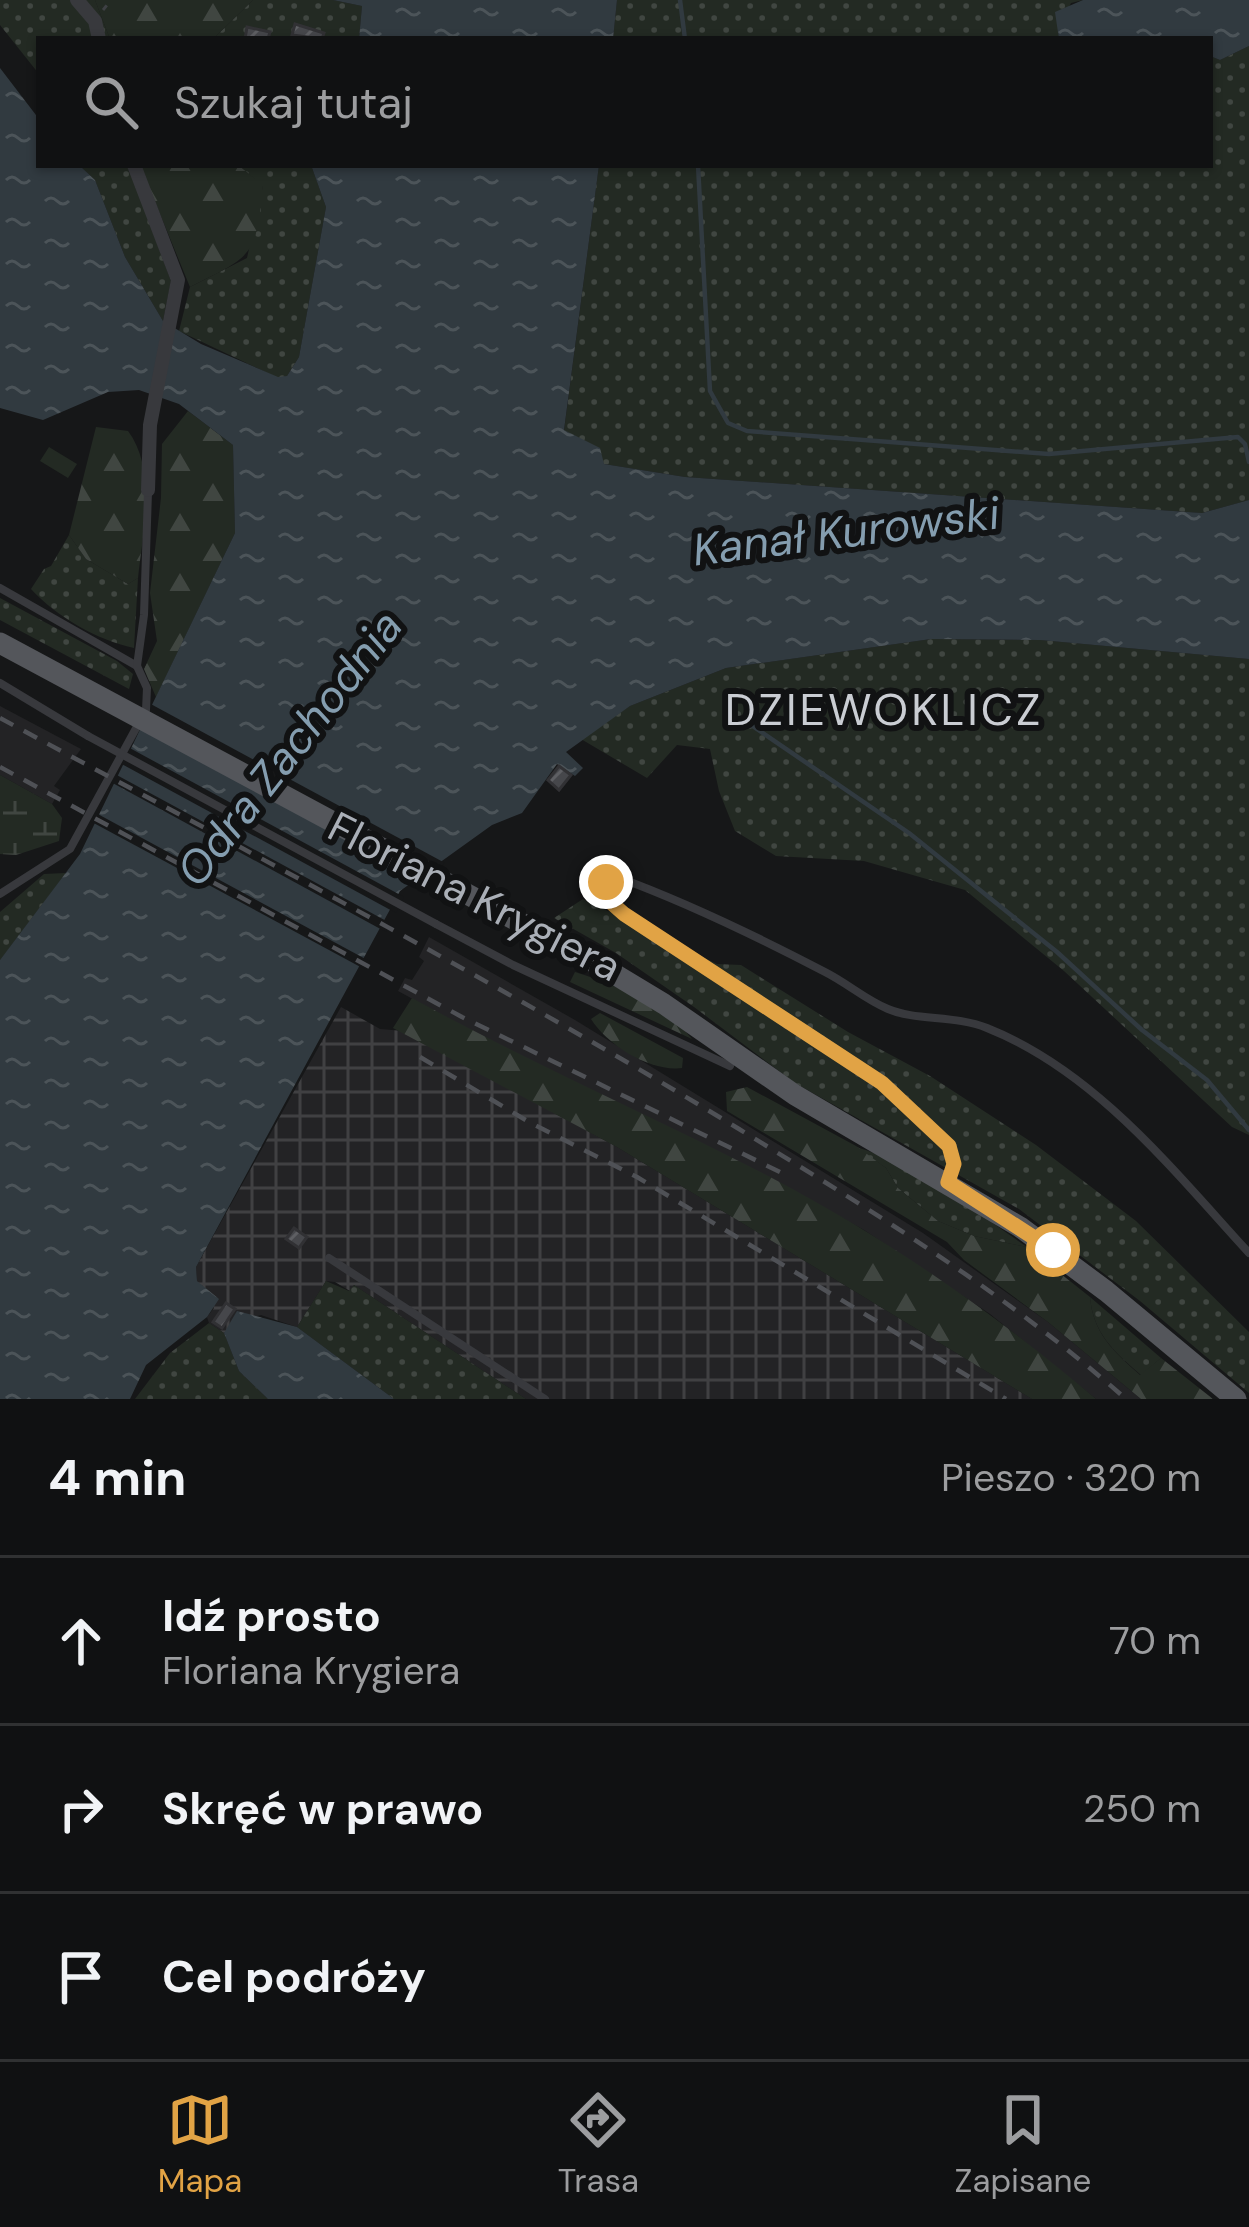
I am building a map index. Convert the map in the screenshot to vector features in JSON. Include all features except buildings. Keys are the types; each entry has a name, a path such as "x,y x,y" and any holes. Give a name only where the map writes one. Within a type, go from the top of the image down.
{"main road":[{"name":"Floriana Krygiera","path":"0,643 601,965 795,1095 1020,1227 1089,1277 1235,1399"}],"street":[{"path":"77,0 95,21 98,36"},
{"path":"135,168 178,280 152,415 148,490"}],"lane":[{"path":"0,894 58,859 75,842 146,710 147,688 137,666 144,614 148,490"},
{"path":"0,588 137,666"},
{"name":"Floriana Krygiera","path":"0,683 88,736 513,965 730,1066"},
{"path":"948,1182 954,1164 949,1146 908,1105 859,1066 624,914 607,899 606,882 617,877 699,910 890,1010 960,1020 1020,1042 1057,1064 1105,1103 1249,1252"},
{"path":"329,1258 545,1399"}],"shaded area":[{"path":"0,706 81,749 54,786 60,790 52,804 0,775"},
{"path":"429,937 575,1020 923,1233 1048,1322 1141,1399 1096,1399 990,1314 864,1230 773,1179 507,1050 398,991 424,961 419,957"},
{"path":"341,1007 380,1029 403,1031 617,1147 1032,1399 526,1399 354,1285 350,1291 326,1281 297,1327 261,1315 233,1322 224,1333 209,1323 207,1317 214,1308 197,1281 196,1267"}],"green space":[{"path":"0,0 95,0 109,36 36,36 36,70 0,25"},
{"path":"95,0 253,0 216,36 109,36"},
{"path":"253,0 333,0 362,6 359,36 216,36"},
{"path":"617,0 1083,0 1071,3 1059,36 613,36"},
{"path":"1249,46 1249,500 1202,513 685,477 604,464 564,431 599,168 1213,168 1213,57 1220,60"},
{"path":"82,168 129,168 171,281 163,321 125,257 95,180"},
{"path":"141,168 242,168 263,185 253,241 239,260 190,287"},
{"path":"242,168 312,168 326,207 299,357 287,376 278,378 179,331 190,287 247,258 263,186"},
{"path":"188,411 233,445 235,533 156,697 144,669 157,641 150,593 162,444"},
{"path":"96,427 128,431 142,464 143,541 138,578 128,584 86,559 69,535"},
{"path":"49,447 77,464 68,478 40,461"},
{"path":"69,535 86,559 128,584 138,578 134,648 78,626 31,589"},
{"path":"0,598 117,661 133,674 129,689 0,620"},
{"path":"931,639 1040,640 1249,659 1249,1135 1232,1127 1064,971 965,890 864,861 776,856 735,831 719,791 710,749 677,745 647,778 581,739 630,706 726,668"},
{"path":"0,775 52,804 62,818 59,841 16,855 0,854"},
{"path":"66,873 0,960 0,912 44,874"},
{"path":"583,899 717,964 741,965 930,1076 1036,1145 1136,1221 1249,1332 1249,1393 1140,1301 1019,1209 795,1083 616,953 554,918"},
{"path":"575,972 638,998 668,1016 692,1039 570,982"},
{"path":"412,998 858,1226 1020,1337 1096,1399 1032,1399 617,1147 393,1028"},
{"path":"600,1013 683,1058 682,1068 657,1066 619,1047 591,1019"},
{"path":"747,1087 856,1146 886,1168 898,1188 938,1221 974,1236 1027,1247 1090,1297 1100,1331 1140,1375 1161,1358 1213,1399 1141,1399 947,1242 727,1111 726,1092"},
{"path":"856,1147 924,1177 1027,1247 974,1236 938,1221 898,1188 886,1168"},
{"path":"326,1281 349,1291 354,1285 526,1399 394,1399 297,1327"},
{"path":"1090,1297 1161,1358 1141,1375 1106,1341"},
{"path":"209,1323 224,1333 239,1371 268,1399 135,1399 170,1353"}],"water":[{"path":"333,0 617,0 613,36 359,36 362,6"},
{"path":"1083,0 1249,0 1249,46 1220,60 1213,57 1213,36 1059,36 1055,12"},
{"path":"0,68 36,115 36,168 82,168 95,180 125,257 163,321 201,344 278,377 287,376 299,357 326,207 312,168 599,168 564,430 600,448 604,464 685,477 1202,513 1249,500 1249,659 1040,640 931,639 726,668 630,706 566,752 583,768 575,776 557,764 522,813 492,825 400,891 196,1267 197,1281 219,1299 207,1317 146,1365 130,1399 0,1399 0,960 80,854 235,533 233,445 179,404 139,390 108,392 43,420 0,408"},
{"path":"237,1311 297,1327 394,1399 268,1399 239,1371 224,1333"}],"pier":[{"path":"147,702 445,863 422,881 135,726"},
{"path":"126,746 404,897 396,913 118,762"},
{"path":"113,773 390,923 386,932 109,781"},
{"path":"94,812 371,962 366,970 90,821"}],"waterway":[{"path":"680,0 685,36"},
{"path":"698,168 710,391 728,423 747,431 1049,454 1238,437 1249,462"},
{"path":"751,725 909,833 1057,952 1142,1030 1207,1080 1249,1130"}],"railway":[{"path":"0,718 465,970 739,1129 987,1289 1126,1399"},
{"path":"0,767 462,1017 780,1172"},
{"path":"420,1057 529,1122 637,1177 1006,1399"}],"district":[{"name":"DZIEWOKLICZ","path":"884,709"}],"route":[{"path":"606,882 607,899 624,914 882,1083 949,1146 954,1164 948,1182 1053,1250"}],"water label":[{"name":"Kanał Kurowski","path":"846,531"},
{"name":"Odra Zachodnia","path":"289,748"}]}
